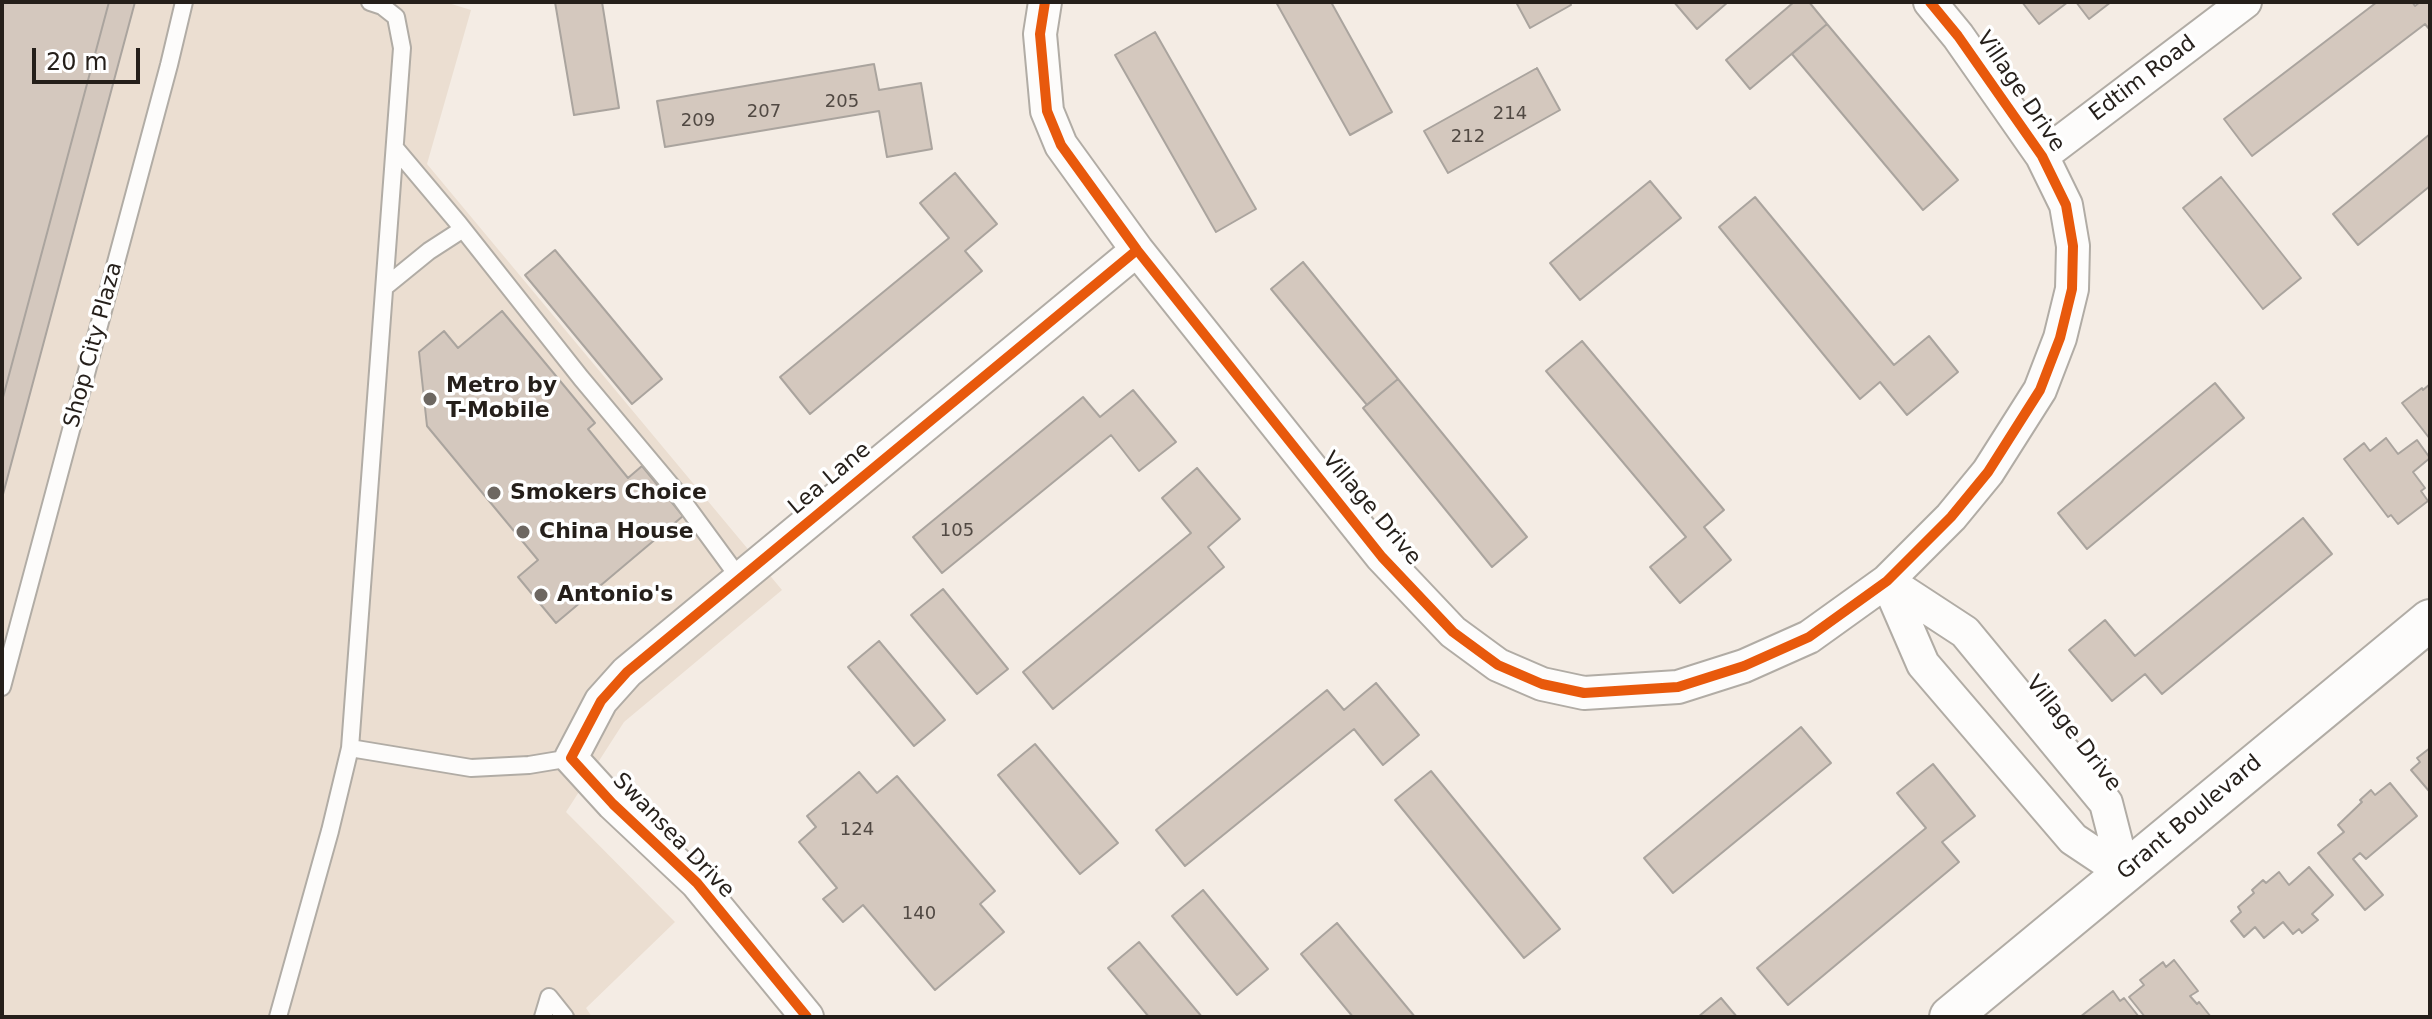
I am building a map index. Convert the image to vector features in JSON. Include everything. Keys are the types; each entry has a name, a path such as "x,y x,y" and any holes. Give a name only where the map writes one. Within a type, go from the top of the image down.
{"street":[{"name":"Village Drive","path":"1045,2 1040,34 1047,111 1061,145 1137,250 1382,557 1453,632 1498,665 1542,684 1584,693 1678,687 1744,666 1809,637 1887,581 1951,517 1988,472 2040,390 2060,338 2072,289 2073,246 2066,205 2042,156 1958,36 1930,2"},
{"name":"Edtim Road","path":"2042,156 2245,2"},
{"name":"Lea Lane","path":"571,758 601,701 627,672 1137,250"},
{"name":"Village Drive","path":"1887,581 1965,632 2106,803 2124,873"},
{"path":"1887,581 1923,664 2073,839 2124,873"},
{"name":"Grant Boulevard","path":"1950,1017 2430,620"},
{"name":"Swansea Drive","path":"571,758 613,804 697,883 807,1017"}],"lane":[{"name":"Shop City Plaza","path":"2,687 184,2"},
{"path":"278,1017 350,748 402,48 396,17 382,6 370,2"},
{"path":"395,148 674,489 740,579"},
{"path":"386,286 429,251 463,229"},
{"path":"350,748 471,768 529,765 571,758"},
{"path":"543,1017 549,997 565,1017"}],"shaded area":[{"path":"2,2 445,2 471,10 427,164 782,590 624,722 566,812 675,922 586,1008 592,1017 2,1017"}],"building":[{"path":"2,2 109,2 2,401"},
{"path":"109,2 135,2 2,498 2,401"},
{"path":"555,2 602,2 619,108 574,115"},
{"path":"1276,2 1331,2 1392,112 1350,135"},
{"path":"1516,2 1570,2 1571,5 1530,28"},
{"path":"1674,2 1728,2 1697,29"},
{"path":"1794,2 1809,2 1827,24 1750,89 1726,60"},
{"path":"2022,2 2068,2 2039,24"},
{"path":"2076,2 2111,2 2089,19"},
{"path":"2377,2 2412,2 2415,6 2420,2 2430,2 2430,30 2425,24 2252,156 2224,119"},
{"path":"1827,24 1958,180 1923,210 1792,54"},
{"path":"1155,32 1256,209 1216,232 1115,55"},
{"path":"874,64 879,90 921,83 932,149 887,157 879,111 665,147 657,101"},
{"path":"1537,68 1560,110 1448,173 1424,131"},
{"path":"2430,134 2430,186 2358,245 2333,214"},
{"path":"955,173 997,224 965,251 982,271 810,414 780,377 949,238 920,203"},
{"path":"2221,177 2301,278 2263,309 2183,208"},
{"path":"1650,181 1681,218 1580,300 1550,263"},
{"path":"1755,197 1894,365 1929,336 1958,372 1907,415 1880,382 1860,399 1719,227"},
{"path":"555,250 662,379 632,404 525,275"},
{"path":"1303,262 1398,379 1367,405 1271,289"},
{"path":"502,311 595,423 588,429 628,478 642,466 683,516 556,623 518,577 538,560 427,426 419,352 444,331 458,348"},
{"path":"1582,341 1724,510 1704,527 1731,560 1680,603 1650,567 1686,537 1546,371"},
{"path":"1398,379 1527,537 1492,567 1363,408"},
{"path":"2215,383 2244,418 2087,549 2058,513"},
{"path":"2430,384 2430,439 2402,403"},
{"path":"1133,390 1176,442 1139,471 1111,435 942,573 913,537 1083,397 1100,417"},
{"path":"2386,438 2398,454 2417,440 2430,458 2413,472 2425,488 2421,491 2428,501 2398,524 2391,515 2388,517 2344,459 2364,443 2370,451"},
{"path":"1197,468 1240,519 1208,547 1224,567 1053,709 1023,672 1191,533 1162,498"},
{"path":"2303,518 2332,554 2162,694 2145,674 2112,701 2069,650 2105,620 2135,656"},
{"path":"943,589 1008,669 977,694 911,615"},
{"path":"879,641 945,720 914,746 848,667"},
{"path":"1376,683 1419,735 1383,765 1354,729 1185,866 1156,830 1327,690 1344,710"},
{"path":"1801,727 1831,763 1673,893 1644,858"},
{"path":"1035,744 1118,843 1080,874 998,775"},
{"path":"2430,748 2429,791 2411,770 2420,762 2417,758"},
{"path":"1933,764 1975,816 1942,842 1959,862 1788,1005 1757,968 1926,828 1897,793"},
{"path":"1431,771 1560,929 1524,958 1395,800"},
{"path":"859,772 877,793 897,776 995,891 980,904 1004,932 935,990 863,905 843,922 823,899 837,888 799,842 816,827 807,816"},
{"path":"2390,783 2417,816 2366,859 2360,853 2353,859 2383,895 2365,910 2318,853 2344,832 2338,825 2362,802 2360,800 2371,790 2375,795"},
{"path":"2309,867 2333,895 2312,914 2318,920 2302,933 2299,929 2293,934 2283,922 2264,938 2255,927 2244,937 2231,921 2241,912 2238,907 2254,893 2252,890 2279,872 2289,885"},
{"path":"1203,890 1268,969 1237,995 1172,916"},
{"path":"1337,923 1415,1017 1353,1017 1301,954"},
{"path":"1139,942 1202,1017 1149,1017 1108,968"},
{"path":"2174,960 2198,991 2190,996 2211,1017 2145,1017 2129,997 2144,985 2140,980 2163,962 2166,967"},
{"path":"2113,991 2120,1001 2124,998 2139,1017 2080,1017"},
{"path":"1721,998 1737,1017 1698,1017"}],"cycle path":[{"path":"1045,2 1040,34 1047,111 1061,145 1137,250 1382,557 1453,632 1498,665 1542,684 1584,693 1678,687 1744,666 1809,637 1887,581 1951,517 1988,472 2040,390 2060,338 2072,289 2073,246 2066,205 2042,156 1958,36 1930,2"},
{"path":"807,1017 697,883 613,804 571,758 601,701 627,672 1137,250"}],"place":[{"name":"Metro by T-Mobile","path":"430,399"},
{"name":"Smokers Choice","path":"494,493"},
{"name":"China House","path":"523,532"},
{"name":"Antonio's","path":"541,595"}]}
